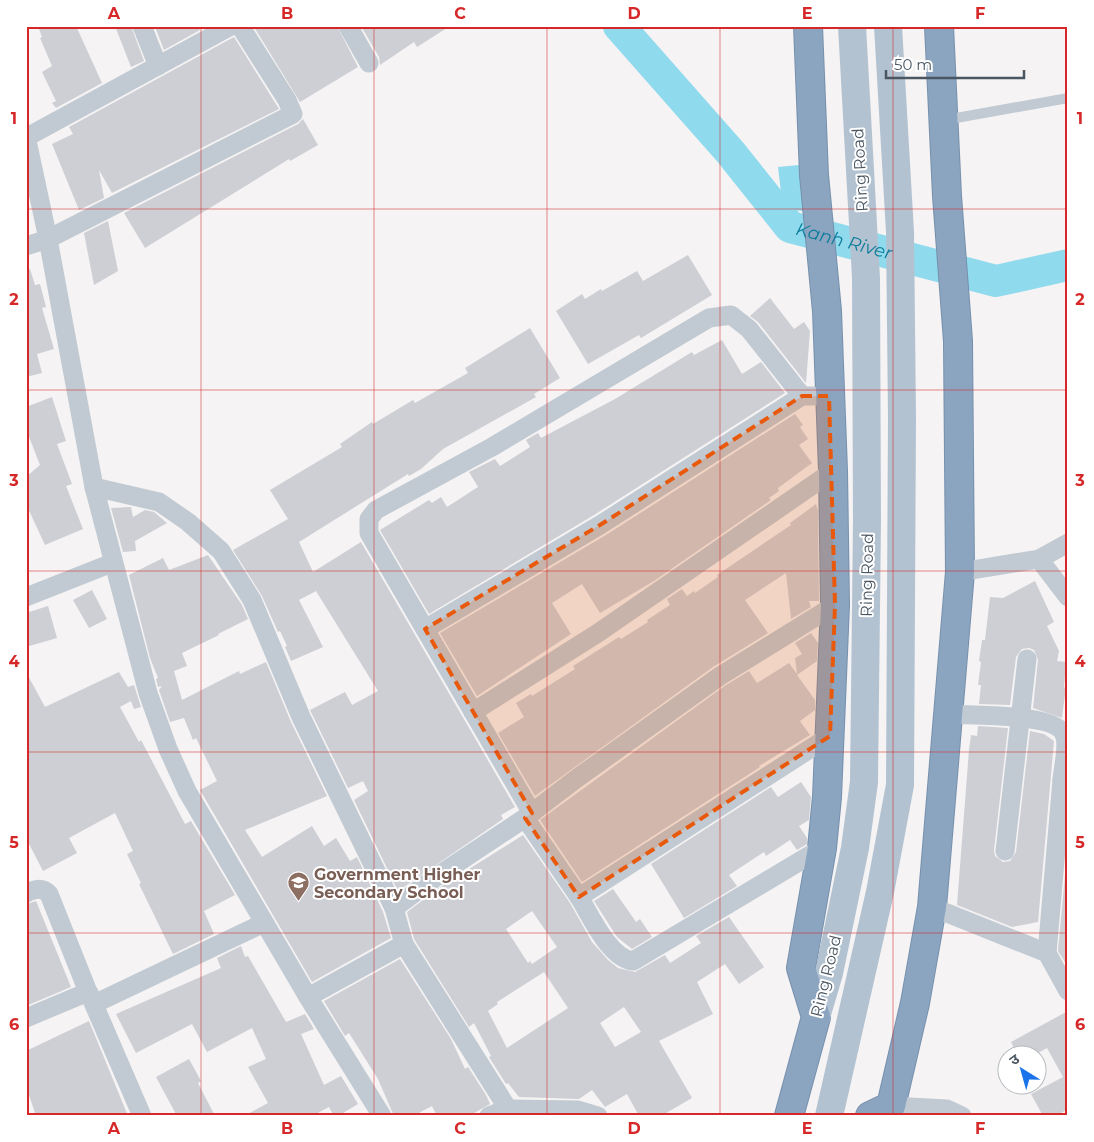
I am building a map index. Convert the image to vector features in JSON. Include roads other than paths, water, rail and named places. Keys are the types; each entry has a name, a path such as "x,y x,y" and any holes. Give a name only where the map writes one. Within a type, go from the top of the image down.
{"highway":[{"path":"808,26 814,175 826,311 833,471 834,605 830,736 822,848 801,968 816,1017"},
{"path":"883,1113 915,1002 932,907 960,572 958,340 947,196 940,26"},
{"name":"Ring Road","path":"789,1116 816,1017"}],"main road":[{"name":"Ring Road","path":"816,1017 828,973 856,848 864,782 867,520 866,278 852,26"},
{"name":"Ring Road","path":"829,1116 880,892 900,784 902,418 900,232 888,26"}],"street":[{"path":"142,26 158,66"},
{"path":"231,26 26,136 48,239 94,488 112,563 148,693 168,749 187,791 308,997 382,1116"},
{"path":"26,246 48,239 293,114 287,100 240,26"},
{"path":"348,26 369,62"},
{"path":"802,396 749,329 731,315 709,318 492,447 376,510 369,519 369,533 473,712 528,816 613,952 625,960 633,960 822,848"},
{"path":"424,629 600,525 802,396 829,396"},
{"path":"473,712 598,633 833,471"},
{"path":"94,488 159,502 188,522 222,551 252,600 300,717 394,908 404,944 508,1109"},
{"path":"960,572 1039,559 1068,543"},
{"path":"1039,559 1068,597"},
{"path":"26,597 112,563"},
{"path":"394,908 436,877 528,816 576,779 720,676 834,605"},
{"path":"1005,851 1027,659"},
{"path":"947,714 1047,721 1058,726 1065,736 1065,785 1047,953 1068,991"},
{"path":"579,897 830,736"},
{"path":"26,893 36,889 45,890 49,894 142,1116"},
{"path":"932,907 1047,953"},
{"path":"26,1018 91,998 264,923"},
{"path":"308,997 404,944"},
{"path":"489,1116 508,1109 579,1113 598,1116"},
{"path":"883,1113 947,1109 962,1116"}],"lane":[{"path":"944,120 1068,98"}],"water":[{"path":"799,165 803,211 783,209 778,167"}],"waterway":[{"name":"Kanh River","path":"619,26 731,153 790,227 996,281 1068,265"}],"place":[{"name":"Government Higher Secondary School","path":"298,902"}]}
